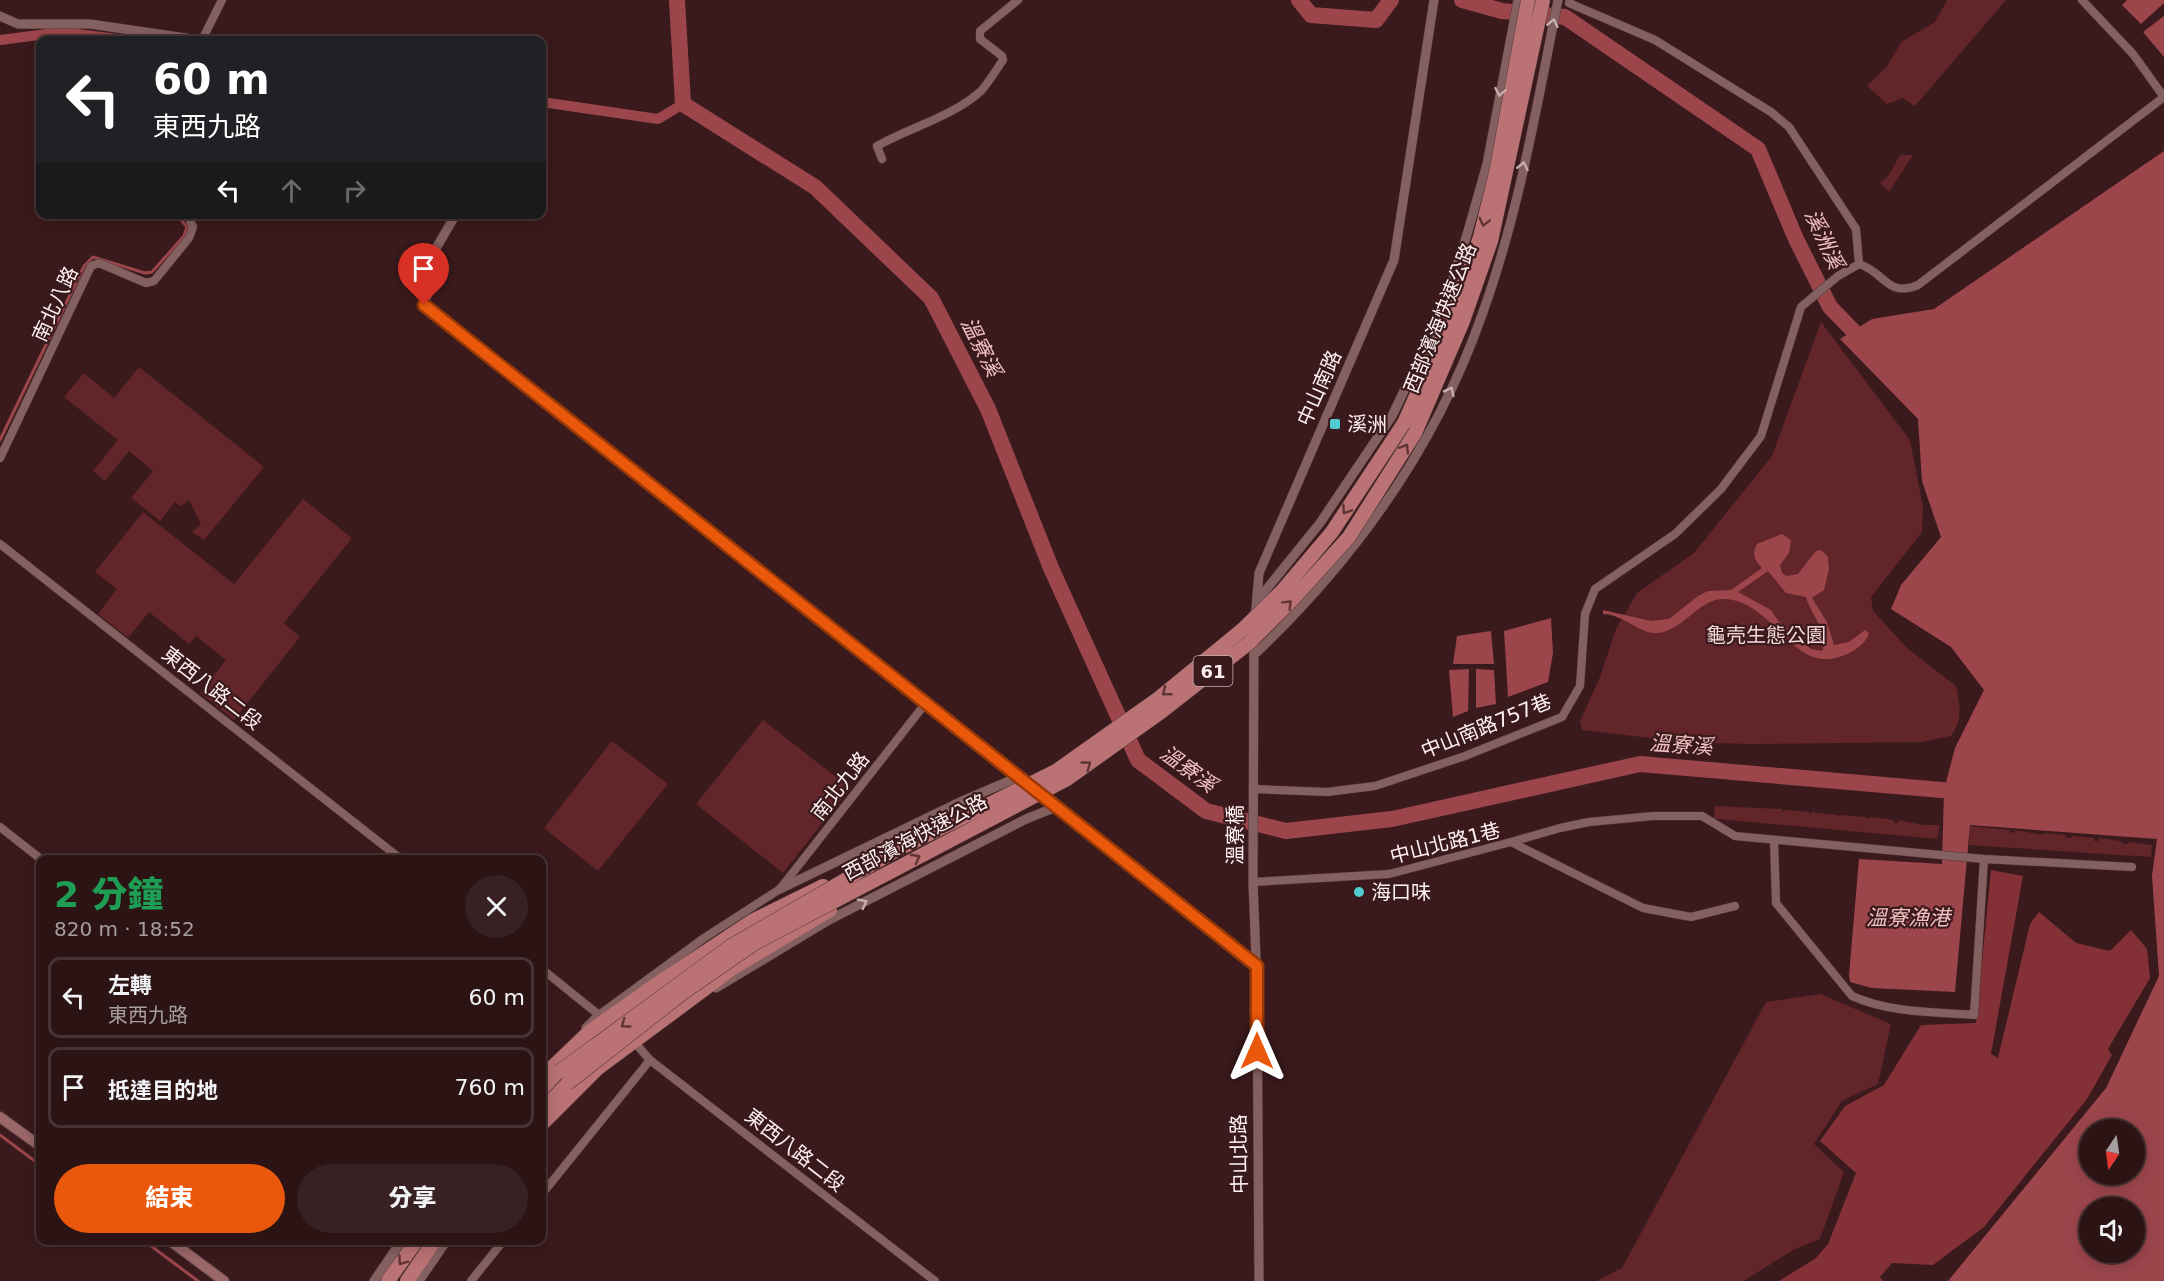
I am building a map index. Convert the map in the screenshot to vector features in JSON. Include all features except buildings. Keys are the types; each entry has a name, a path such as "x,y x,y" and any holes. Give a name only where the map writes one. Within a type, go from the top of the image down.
{"highway":[{"name":"西部濱海快速公路","path":"546,1085 559,1072 731,946 895,851 1056,771 1159,698 1242,630 1282,591 1332,532 1404,423 1453,313 1480,237 1496,173 1528,0"},
{"name":"西部濱海快速公路","path":"546,1106 568,1083 684,992 755,943 1067,779 1161,712 1249,643 1293,599 1349,537 1415,433 1463,321 1491,241 1543,0"},
{"path":"546,1073 589,1032 752,921 895,851"},
{"path":"546,1122 597,1069 733,968 894,870"},
{"path":"388,1281 413,1245"},
{"path":"407,1281 432,1245"}],"main road":[{"path":"0,1117 36,1143"},
{"path":"176,1245 224,1281"}],"street":[{"path":"203,36 222,0"},
{"path":"882,159 878,146 901,132 958,109 982,90 1003,60 1002,56 980,39 980,31 1018,0"},
{"path":"1255,603 1320,523 1392,416 1443,309 1487,164 1518,0"},
{"path":"1570,0 1569,3 1655,40 1771,112 1789,127 1856,229 1859,264 1870,268 1895,289 1906,290 1918,285 2164,97 2133,54 2082,0"},
{"name":"中山南路","path":"1254,789 1255,603 1259,573 1394,260 1434,1"},
{"path":"1254,655 1293,617 1343,562 1380,513 1439,413 1483,314 1505,244 1558,1"},
{"path":"0,16 18,24 90,24 173,36"},
{"name":"南北八路","path":"0,459 91,266 99,263 146,283 154,281 189,238 193,227 189,219"},
{"path":"453,219 420,276 430,286 424,305 430,312 1016,778 1257,966"},
{"name":"中山南路757巷","path":"1254,789 1327,792 1375,786 1465,756 1562,717 1580,686 1585,614 1595,588 1675,534 1721,489 1761,436 1801,307 1838,276 1859,264"},
{"name":"東西八路二段","path":"0,544 396,855"},
{"name":"南北九路","path":"599,1015 704,938 780,889 925,704"},
{"path":"780,889 960,802 1016,778"},
{"name":"溫寮橋","path":"1253,882 1254,789"},
{"path":"546,1122 636,1044 706,994 829,920 1026,819 1056,807"},
{"path":"1511,842 1589,822 1653,816 1701,816 1734,837 1984,860 2132,867"},
{"path":"0,827 36,855"},
{"path":"1774,840 1776,903 1852,996 1869,1004 1889,1008 1974,1015 1984,860"},
{"name":"中山北路1巷","path":"1253,882 1389,874 1511,842 1643,908 1691,917 1735,906"},
{"name":"中山北路","path":"1253,882 1257,966 1259,1281"},
{"path":"546,972 599,1015 546,1068"},
{"name":"東西八路二段","path":"636,1044 650,1060 935,1281"},
{"path":"546,1189 650,1060"},
{"path":"374,1281 399,1245"},
{"path":"418,1281 443,1245"},
{"path":"471,1281 500,1245"}],"green space":[{"path":"1947,0 2006,0 1915,106 1903,98 1887,104 1867,86 1888,65 1901,42 1935,22"},
{"path":"1900,155 1913,155 1889,192 1880,183 1889,175"},
{"name":"龜壳生態公園","path":"1821,322 1910,440 1923,507 1922,532 1871,597 1873,611 1907,648 1956,686 1960,712 1955,730 1951,736 1921,742 1749,744 1684,742 1582,730 1580,721 1600,677 1616,629 1637,593 1694,553 1772,456"},
{"path":"139,367 264,467 204,540 192,532 201,524 189,500 181,506 175,502 160,521 131,498 153,471 129,451 105,481 93,471 118,440 64,397 84,373 114,398"},
{"path":"303,499 352,538 284,623 300,637 234,720 200,693 226,660 196,636 189,644 149,612 128,638 98,614 117,589 95,572 143,512 234,584"},
{"path":"763,720 850,788 783,873 696,804"},
{"path":"612,741 668,784 598,871 544,828"},
{"path":"1715,806 1782,809 1782,812 1785,810 1809,812 1810,815 1812,812 1840,817 1841,815 1894,820 1894,823 1898,823 1899,820 1923,825 1940,825 1937,839 1717,819 1714,818"},
{"path":"1970,826 2010,830 2015,833 2015,830 2044,835 2044,833 2066,835 2066,838 2072,836 2094,838 2094,841 2098,841 2099,838 2128,844 2129,842 2152,845 2151,857 1969,845"},
{"path":"1820,994 1891,1024 1878,1084 1842,1101 1814,1144 1844,1172 1820,1239 1793,1250 1744,1281 1596,1281 1622,1268 1766,1002"}],"shaded area":[{"path":"1991,870 2023,876 1991,1054 1998,1058 2030,924 2039,912 2076,943 2110,951 2131,930 2147,949 2150,978 2108,1049 2112,1055 2087,1099 1984,1227 1933,1265 1892,1263 1880,1277 1883,1281 1779,1281 1816,1258 1828,1244 1856,1173 1820,1141 1845,1106 1884,1085 1921,1025 1976,1023"}],"water":[{"path":"2127,0 2164,0 2164,3 2141,24 2122,5"},
{"path":"2164,16 2164,57 2143,32"},
{"name":"溫寮漁港","path":"2164,151 2164,1281 1948,1281 2079,1121 2079,1185 2145,1185 2145,1119 2081,1119 2106,1088 2159,976 2152,876 2157,839 1970,825 1955,992 1872,988 1850,982 1859,859 1942,864 1944,790 1955,748 1984,690 1951,647 1891,609 1901,585 1941,537 1922,481 1918,419 1840,339 1872,319 1934,309"},
{"path":"1782,534 1791,540 1789,553 1780,565 1782,573 1787,576 1798,574 1816,551 1821,550 1828,557 1829,569 1824,590 1812,598 1827,622 1834,645 1849,642 1865,630 1869,633 1863,643 1847,654 1828,659 1812,657 1798,649 1759,613 1744,604 1726,599 1708,603 1668,631 1658,633 1645,631 1611,615 1603,614 1603,610 1651,621 1669,619 1698,596 1708,591 1731,590 1762,568 1755,557 1754,551 1757,544","holes":["1768,571 1786,593 1806,597 1822,631 1824,638 1822,651 1811,649 1779,622 1771,610 1738,592"]},
{"path":"1551,618 1553,653 1548,682 1508,697 1504,631"},
{"path":"1491,631 1494,664 1453,664 1457,636"},
{"path":"1469,669 1468,711 1453,717 1449,670"},
{"path":"1476,669 1494,670 1496,704 1476,708"}],"waterway":[{"name":"溫寮溪","path":"677,0 683,104 815,187 931,298 988,409 1051,568 1138,760 1206,811 1286,831 1392,819 1640,764 1965,792"},
{"name":"溪洲溪","path":"1299,0 1311,15 1376,20 1391,0"},
{"name":"溪洲溪","path":"1462,0 1502,11 1565,17 1758,149 1796,239 1830,307 1868,346"},
{"path":"0,40 62,32 94,36"},
{"path":"546,103 658,119 683,104"},
{"path":"0,440 84,266 93,257 145,273 152,272 184,236 187,227 180,219"},
{"path":"0,1135 36,1162"},
{"path":"150,1245 198,1281"}],"place":[{"name":"溪洲","path":"1335,424"},
{"name":"海口味","path":"1359,892"}],"route":[{"path":"424,305 1016,778 1257,966 1257,1051"}]}
